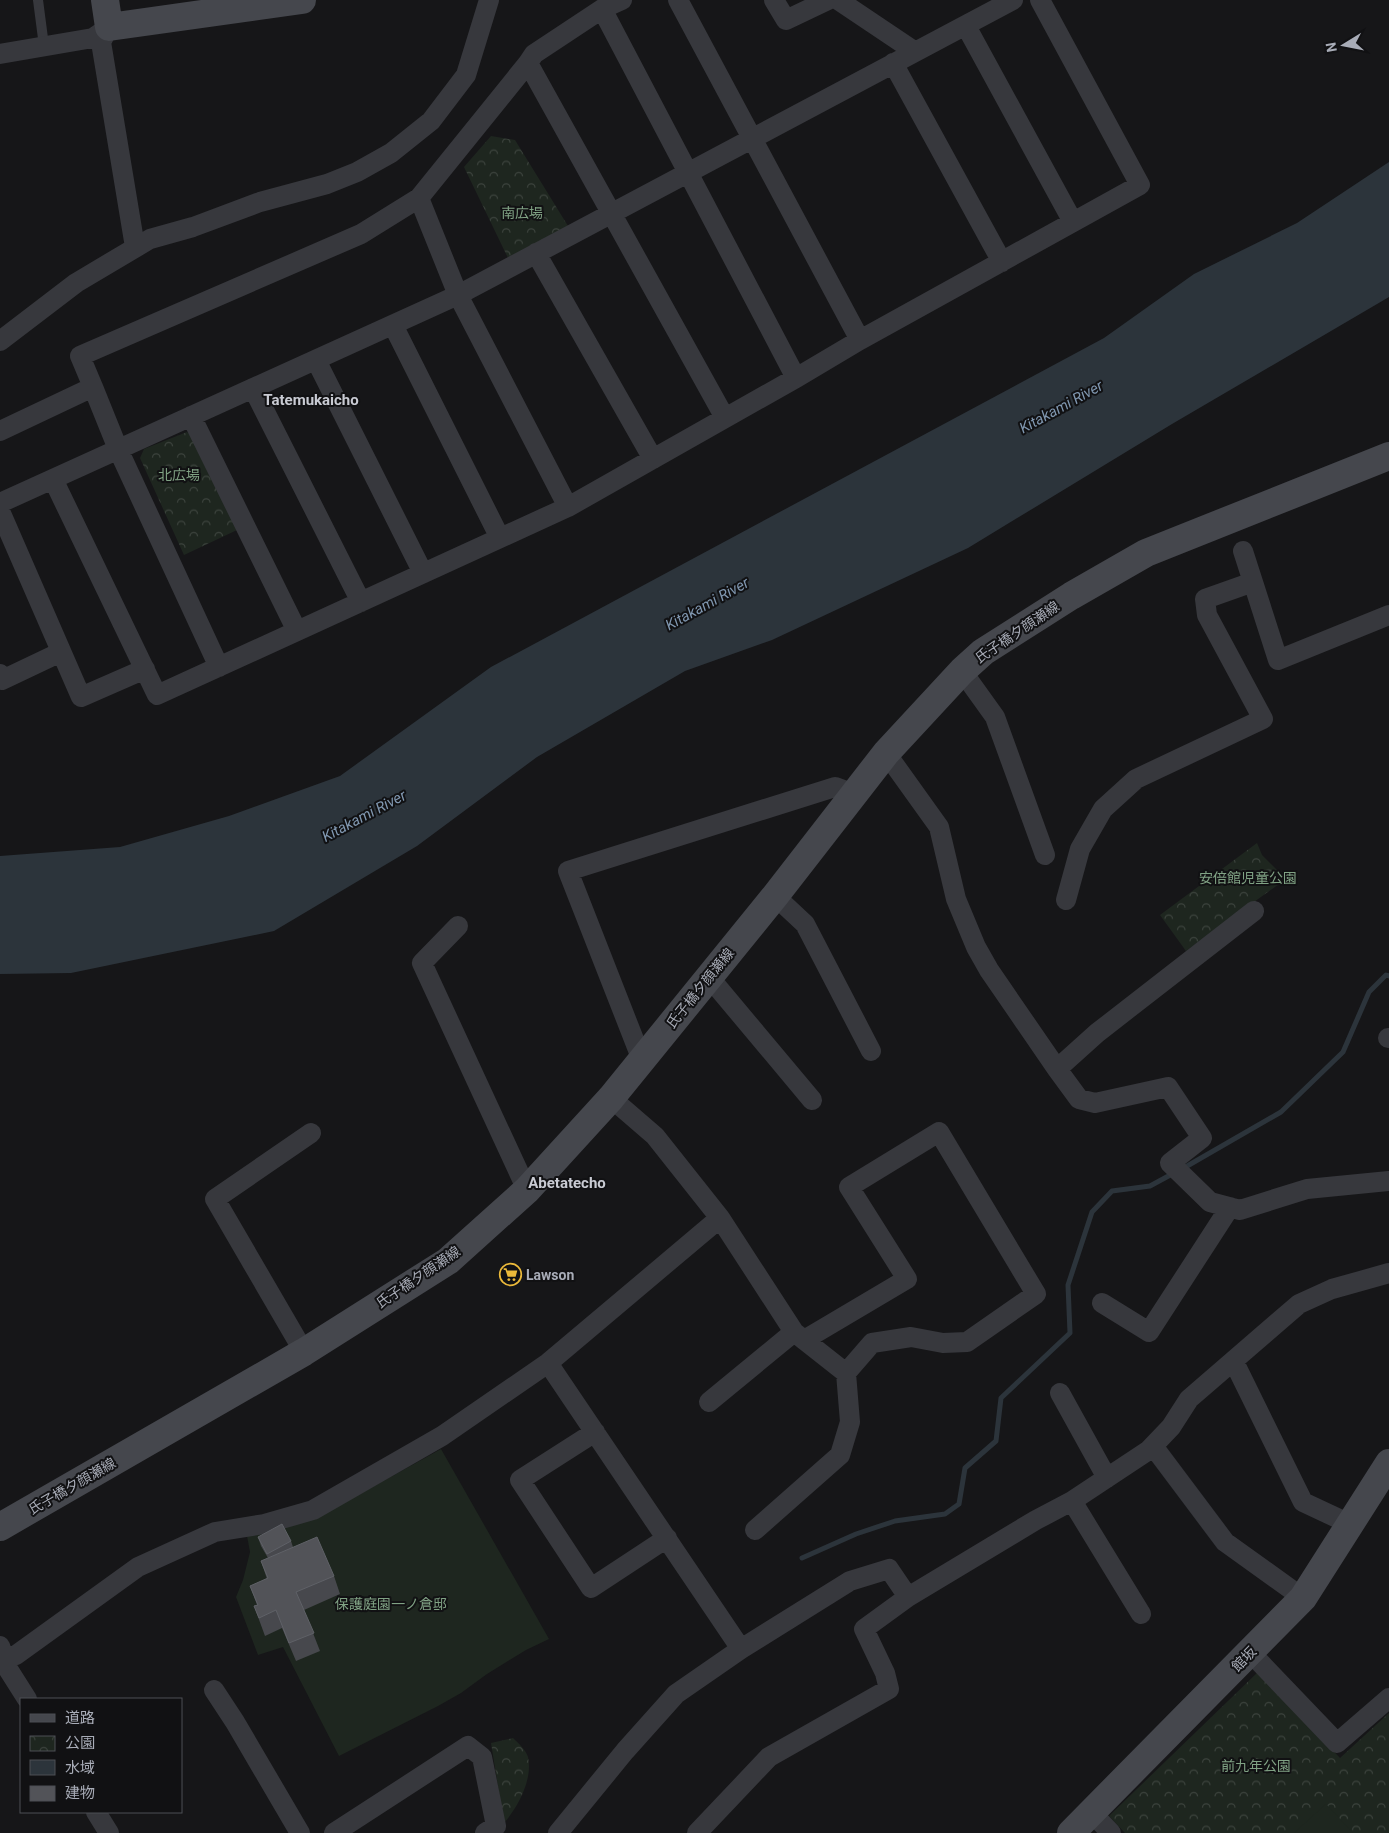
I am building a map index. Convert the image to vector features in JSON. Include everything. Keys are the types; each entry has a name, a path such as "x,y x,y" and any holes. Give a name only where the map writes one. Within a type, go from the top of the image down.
{"main road":[{"path":"105,0 109,27 302,0"},
{"name":"氏子橋夕顔瀬線","path":"0,1527 304,1352 448,1261 527,1190 611,1098 775,896 886,753 962,671 983,652 1071,596 1146,553 1389,456"},
{"name":"館坂","path":"1072,1833 1303,1598 1389,1463"}],"street":[{"path":"1,334 76,283 150,239 193,227 260,202 327,184 357,172 391,152 432,121 466,74 489,0"},
{"path":"219,667 118,450 80,356 361,234 419,198 534,54 602,9 622,0"},
{"path":"678,0 860,340"},
{"path":"774,0 786,20 828,0"},
{"path":"838,0 914,52"},
{"path":"0,503 458,295 1013,0"},
{"path":"53,479 157,695 568,507 860,340 1140,185 1040,0"},
{"path":"602,9 796,378"},
{"path":"966,26 1072,222"},
{"path":"0,54 93,38 109,27"},
{"path":"109,27 101,42 135,247"},
{"path":"528,63 725,418"},
{"path":"893,63 1002,262"},
{"path":"419,198 458,295 568,507"},
{"path":"536,253 653,459"},
{"path":"393,324 500,538"},
{"path":"316,360 423,573"},
{"path":"0,431 93,387"},
{"path":"253,388 361,602"},
{"path":"191,416 298,631"},
{"path":"0,511 81,697 145,669"},
{"path":"1243,551 1278,660 1389,615"},
{"path":"1066,900 1080,849 1104,809 1136,779 1263,719 1206,615 1205,599 1253,582"},
{"path":"0,674 2,680 61,652"},
{"path":"962,671 995,717 1045,855"},
{"path":"886,753 939,827 956,899 976,947 989,970 1079,1099 1095,1103 1168,1087 1202,1138 1170,1163 1210,1202 1240,1210 1307,1189 1389,1181"},
{"path":"642,1060 568,871 835,787 854,794"},
{"path":"775,896 804,924 871,1051"},
{"path":"1057,1069 1097,1033 1254,911"},
{"path":"458,926 422,963 527,1190"},
{"path":"709,977 812,1100"},
{"path":"611,1098 655,1136 720,1218 799,1336 846,1373"},
{"path":"708,1402 799,1336 907,1279 849,1187 939,1132 1036,1294 967,1342 943,1343 911,1337 872,1343 846,1373 850,1422 840,1454 755,1530"},
{"path":"304,1352 215,1199 311,1133"},
{"path":"1102,1303 1149,1332 1230,1207"},
{"path":"26,1698 8,1669 2,1655 16,1655 138,1567 215,1532 264,1524 313,1510 442,1436 548,1363 720,1218"},
{"path":"696,1833 769,1757 889,1689 885,1673 864,1629 908,1596 1036,1520 1072,1501 1153,1446 1171,1427 1189,1399 1299,1304 1332,1289 1389,1273"},
{"path":"1234,1362 1303,1502 1350,1524"},
{"path":"548,1363 741,1649"},
{"path":"1060,1393 1107,1478"},
{"path":"595,1432 520,1480 591,1588 667,1538"},
{"path":"1153,1446 1225,1542 1303,1598"},
{"path":"1072,1501 1140,1614"},
{"path":"558,1833 625,1751 676,1694 741,1649 850,1580 889,1569 908,1596"},
{"path":"1250,1652 1337,1743 1389,1698"},
{"path":"214,1690 235,1722 300,1833"},
{"path":"334,1833 468,1746 482,1757 496,1826 485,1833"},
{"path":"97,1813 109,1833"},
{"path":"1092,1813 1111,1833"}],"lane":[{"path":"38,0 44,46"}],"green space":[{"name":"南広場","path":"491,136 515,140 568,226 508,258 464,167"},
{"name":"北広場","path":"187,432 194,437 237,530 184,555 140,458 144,449"},
{"name":"安倍館児童公園","path":"1257,843 1262,855 1286,879 1186,951 1160,915"},
{"name":"保護庭園一ノ倉邸","path":"441,1449 549,1639 526,1650 438,1706 339,1756 283,1647 258,1655 236,1597 243,1580 250,1552 247,1536 360,1494"},
{"name":"前九年公園","path":"1258,1672 1340,1758 1389,1713 1389,1833 1125,1833 1109,1816"},
{"path":"513,1738 527,1754 529,1765 523,1792 504,1823 491,1743"},
{"path":"1326,1804 1353,1833 1294,1833"}],"water":[{"name":"Kitakami River","path":"1389,162 1389,297 1172,424 968,548 772,640 685,671 537,757 417,846 274,931 71,973 0,974 0,856 120,847 229,816 340,776 491,667 1104,338 1194,274 1297,223"}],"building":[{"path":"282,1524 291,1541 267,1554 258,1537"},
{"path":"317,1537 334,1576 296,1592 314,1633 289,1643 276,1610 259,1618 254,1606 258,1605 250,1586 268,1578 261,1561"}],"waterway":[{"path":"1182,1169 1281,1112 1343,1052 1369,992 1386,975 1389,976"},
{"path":"802,1558 856,1534 895,1521 945,1514 959,1504 965,1468 996,1441 1001,1398 1070,1333 1068,1285 1092,1212 1112,1191 1150,1186 1174,1173"}],"place":[{"name":"Lawson","path":"510,1275"}],"district":[{"name":"Tatemukaicho","path":"311,400"},
{"name":"Abetatecho","path":"567,1183"}]}
